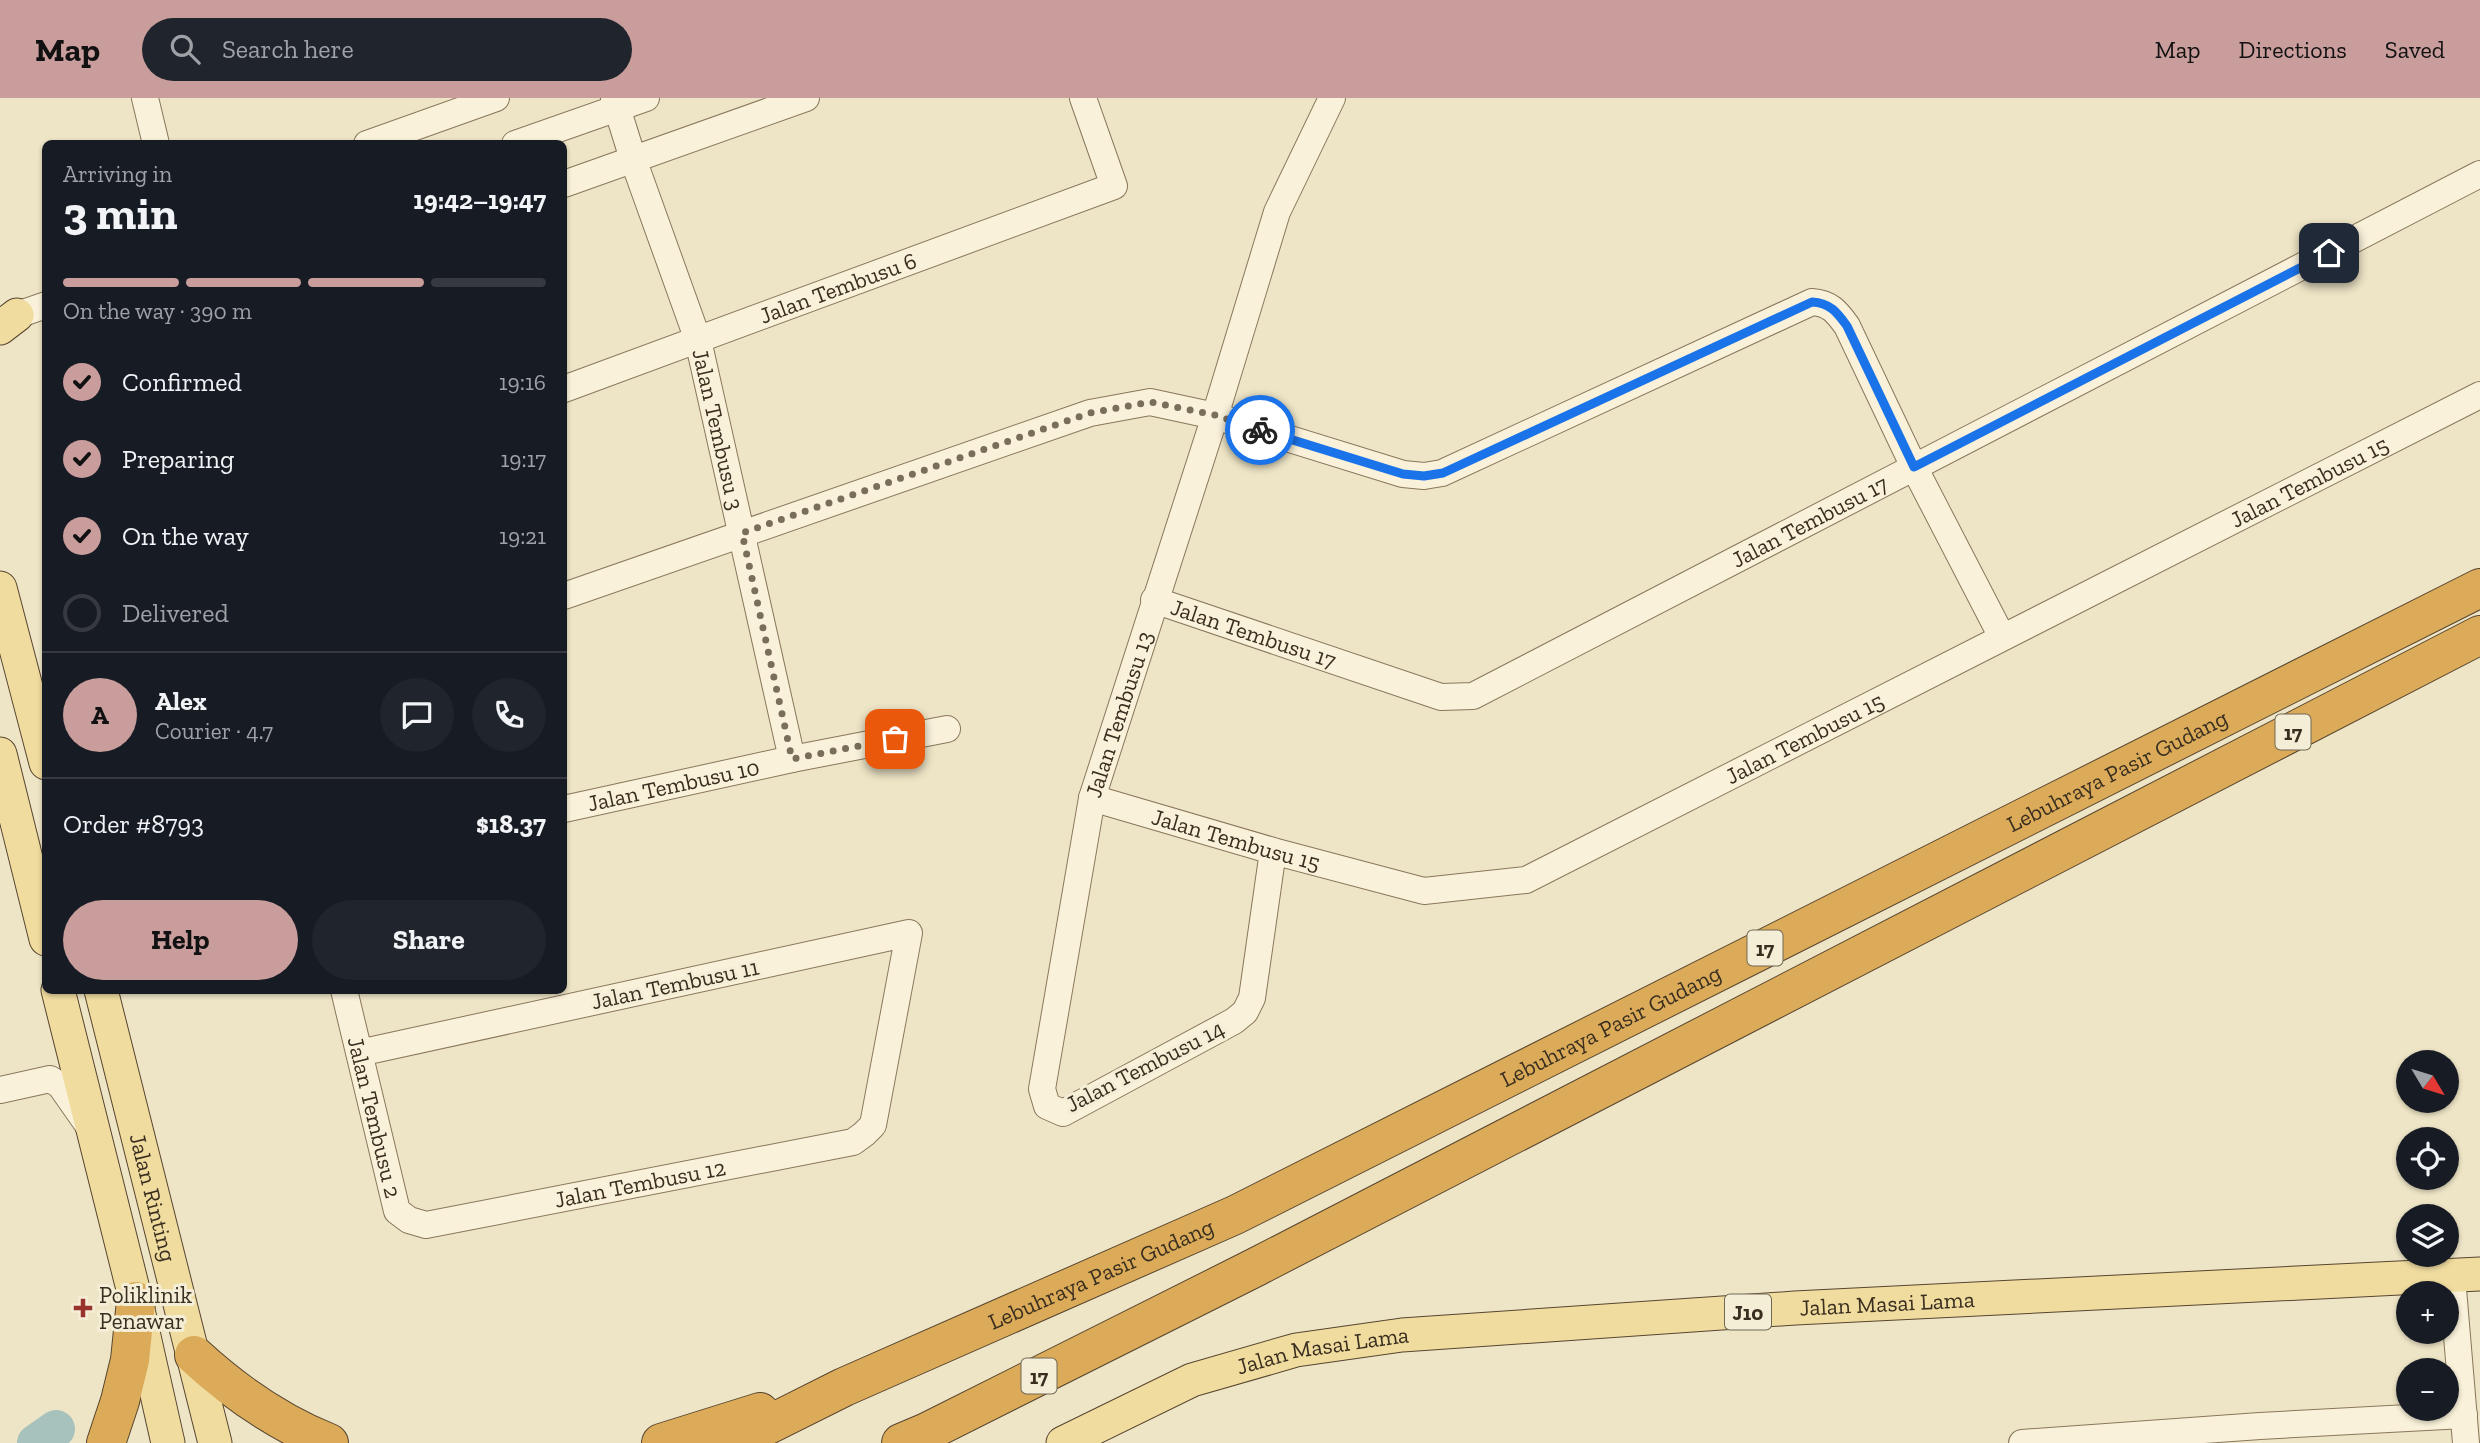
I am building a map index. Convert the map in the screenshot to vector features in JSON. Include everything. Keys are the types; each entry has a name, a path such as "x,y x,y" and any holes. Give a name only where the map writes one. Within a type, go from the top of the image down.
{"highway":[{"name":"Lebuhraya Pasir Gudang","path":"732,1443 844,1387 1235,1215 2480,588"},
{"name":"Lebuhraya Pasir Gudang","path":"913,1439 1268,1261 2480,635"},
{"path":"106,1443 130,1360 136,1301"},
{"path":"194,1355 223,1382 310,1436 329,1443"},
{"path":"661,1443 844,1387"}],"main road":[{"path":"0,588 42,748"},
{"path":"0,754 42,923"},
{"name":"Jalan Rinting","path":"59,994 136,1301 168,1443"},
{"name":"Jalan Rinting","path":"102,994 215,1443"},
{"name":"Jalan Masai Lama","path":"1063,1443 1192,1380 1296,1350 1402,1335 1796,1308 2466,1275"}],"street":[{"path":"145,98 155,140"},
{"path":"379,140 496,98"},
{"path":"525,140 616,103 646,98"},
{"path":"567,183 806,98"},
{"name":"Jalan Tembusu 6","path":"567,388 1114,186 1083,98"},
{"name":"Jalan Tembusu 13","path":"1047,1106 1042,1089 1092,798 1277,212 1332,98"},
{"name":"Jalan Tembusu 3","path":"616,103 633,159 698,340 792,759"},
{"name":"Jalan Tembusu 17","path":"1154,600 1441,697 1473,696 2480,174"},
{"path":"567,595 1090,413 1150,402 1215,415 1403,474 1424,476 1443,473 1812,302 1824,303 1836,311 1847,326 1914,467 2002,637"},
{"name":"Jalan Tembusu 15","path":"1092,798 1273,851 1424,891 1526,880 2480,395"},
{"name":"Jalan Tembusu 10","path":"567,808 792,759 947,729"},
{"name":"Jalan Tembusu 14","path":"1047,1106 1063,1113 1234,1021 1245,1012 1252,998 1273,851"},
{"name":"Jalan Tembusu 11","path":"359,1053 909,933 873,1125 853,1142"},
{"name":"Jalan Tembusu 2","path":"345,994 397,1211 409,1220 426,1225"},
{"path":"0,1090 50,1079 60,1085 93,1132"},
{"name":"Jalan Tembusu 12","path":"426,1225 853,1142"},
{"path":"2466,1275 2466,1443"},
{"path":"2022,1443 2260,1434 2464,1415"}],"waterway":[{"path":"36,1443 56,1429"}],"way so far":[{"path":"895,739 792,759 742,533 1090,413 1150,402 1215,415 1260,430"}],"place":[{"name":"Poliklinik Penawar","path":"83,1308"}],"route":[{"path":"1260,430 1403,474 1424,476 1443,473 1812,302 1824,303 1836,311 1847,326 1914,467 2329,253"}]}
